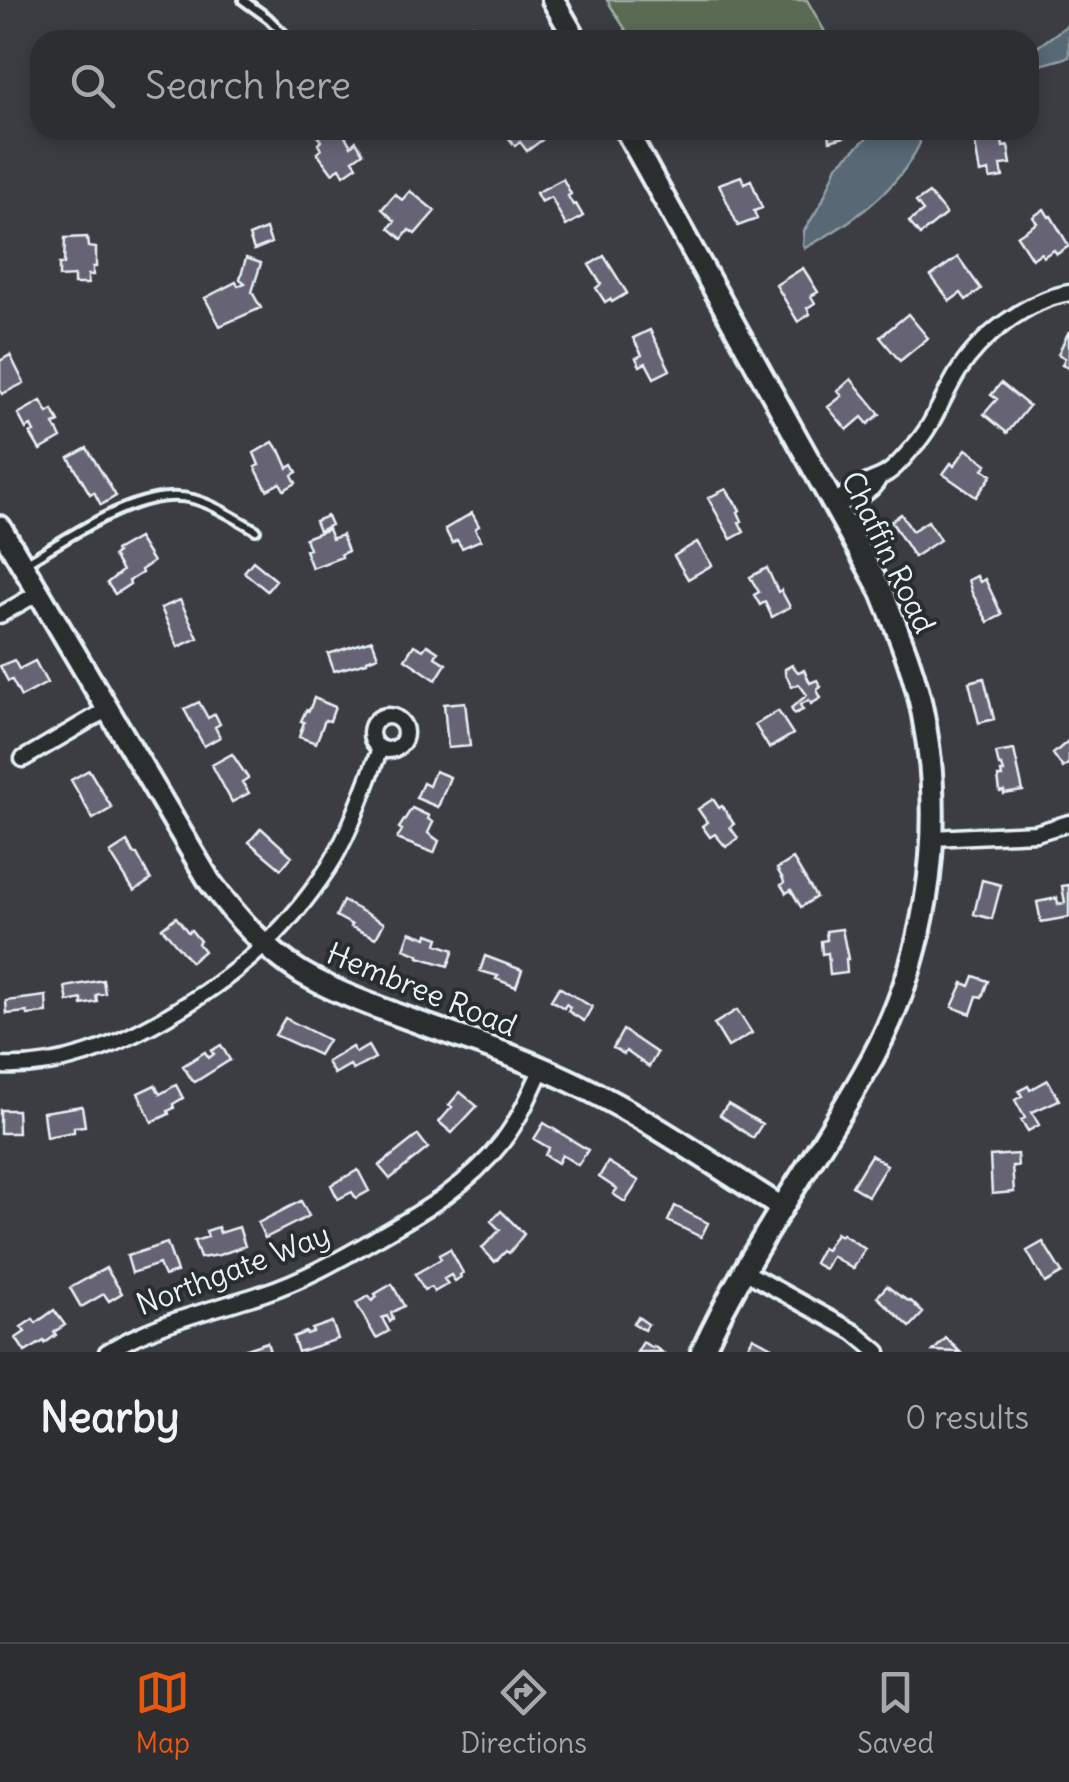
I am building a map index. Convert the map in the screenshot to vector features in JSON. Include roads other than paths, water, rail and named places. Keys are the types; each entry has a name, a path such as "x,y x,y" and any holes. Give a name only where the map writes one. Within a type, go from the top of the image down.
{"street":[{"path":"553,0 570,30"},
{"name":"Chaffin Road","path":"632,140 882,592 906,651 923,713 932,776 933,838 928,884 909,972 894,1015 866,1072 744,1271 702,1352"},
{"path":"834,504 854,500 875,486 922,438 957,373 984,337 1034,306 1069,293"},
{"name":"Hembree Road","path":"0,527 210,882 266,946 301,972 344,995 542,1068 633,1114 782,1208"},
{"path":"0,615 40,592"},
{"path":"24,759 108,708"},
{"path":"0,1066 52,1063 91,1054 132,1036 236,972 266,946 330,864 380,749"},
{"path":"933,838 1036,833 1069,823"},
{"name":"Northgate Way","path":"106,1352 160,1326 306,1276 426,1210 476,1171 502,1142 542,1068"},
{"path":"744,1271 854,1332 878,1352"}],"lane":[{"path":"243,0 280,30"},
{"path":"22,565 114,510 174,496 192,498 256,530"}],"water":[{"path":"1069,24 1069,57 1039,65 1039,46"},
{"path":"864,140 919,140 910,161 886,191 839,228 805,248 804,231 837,166"}]}
